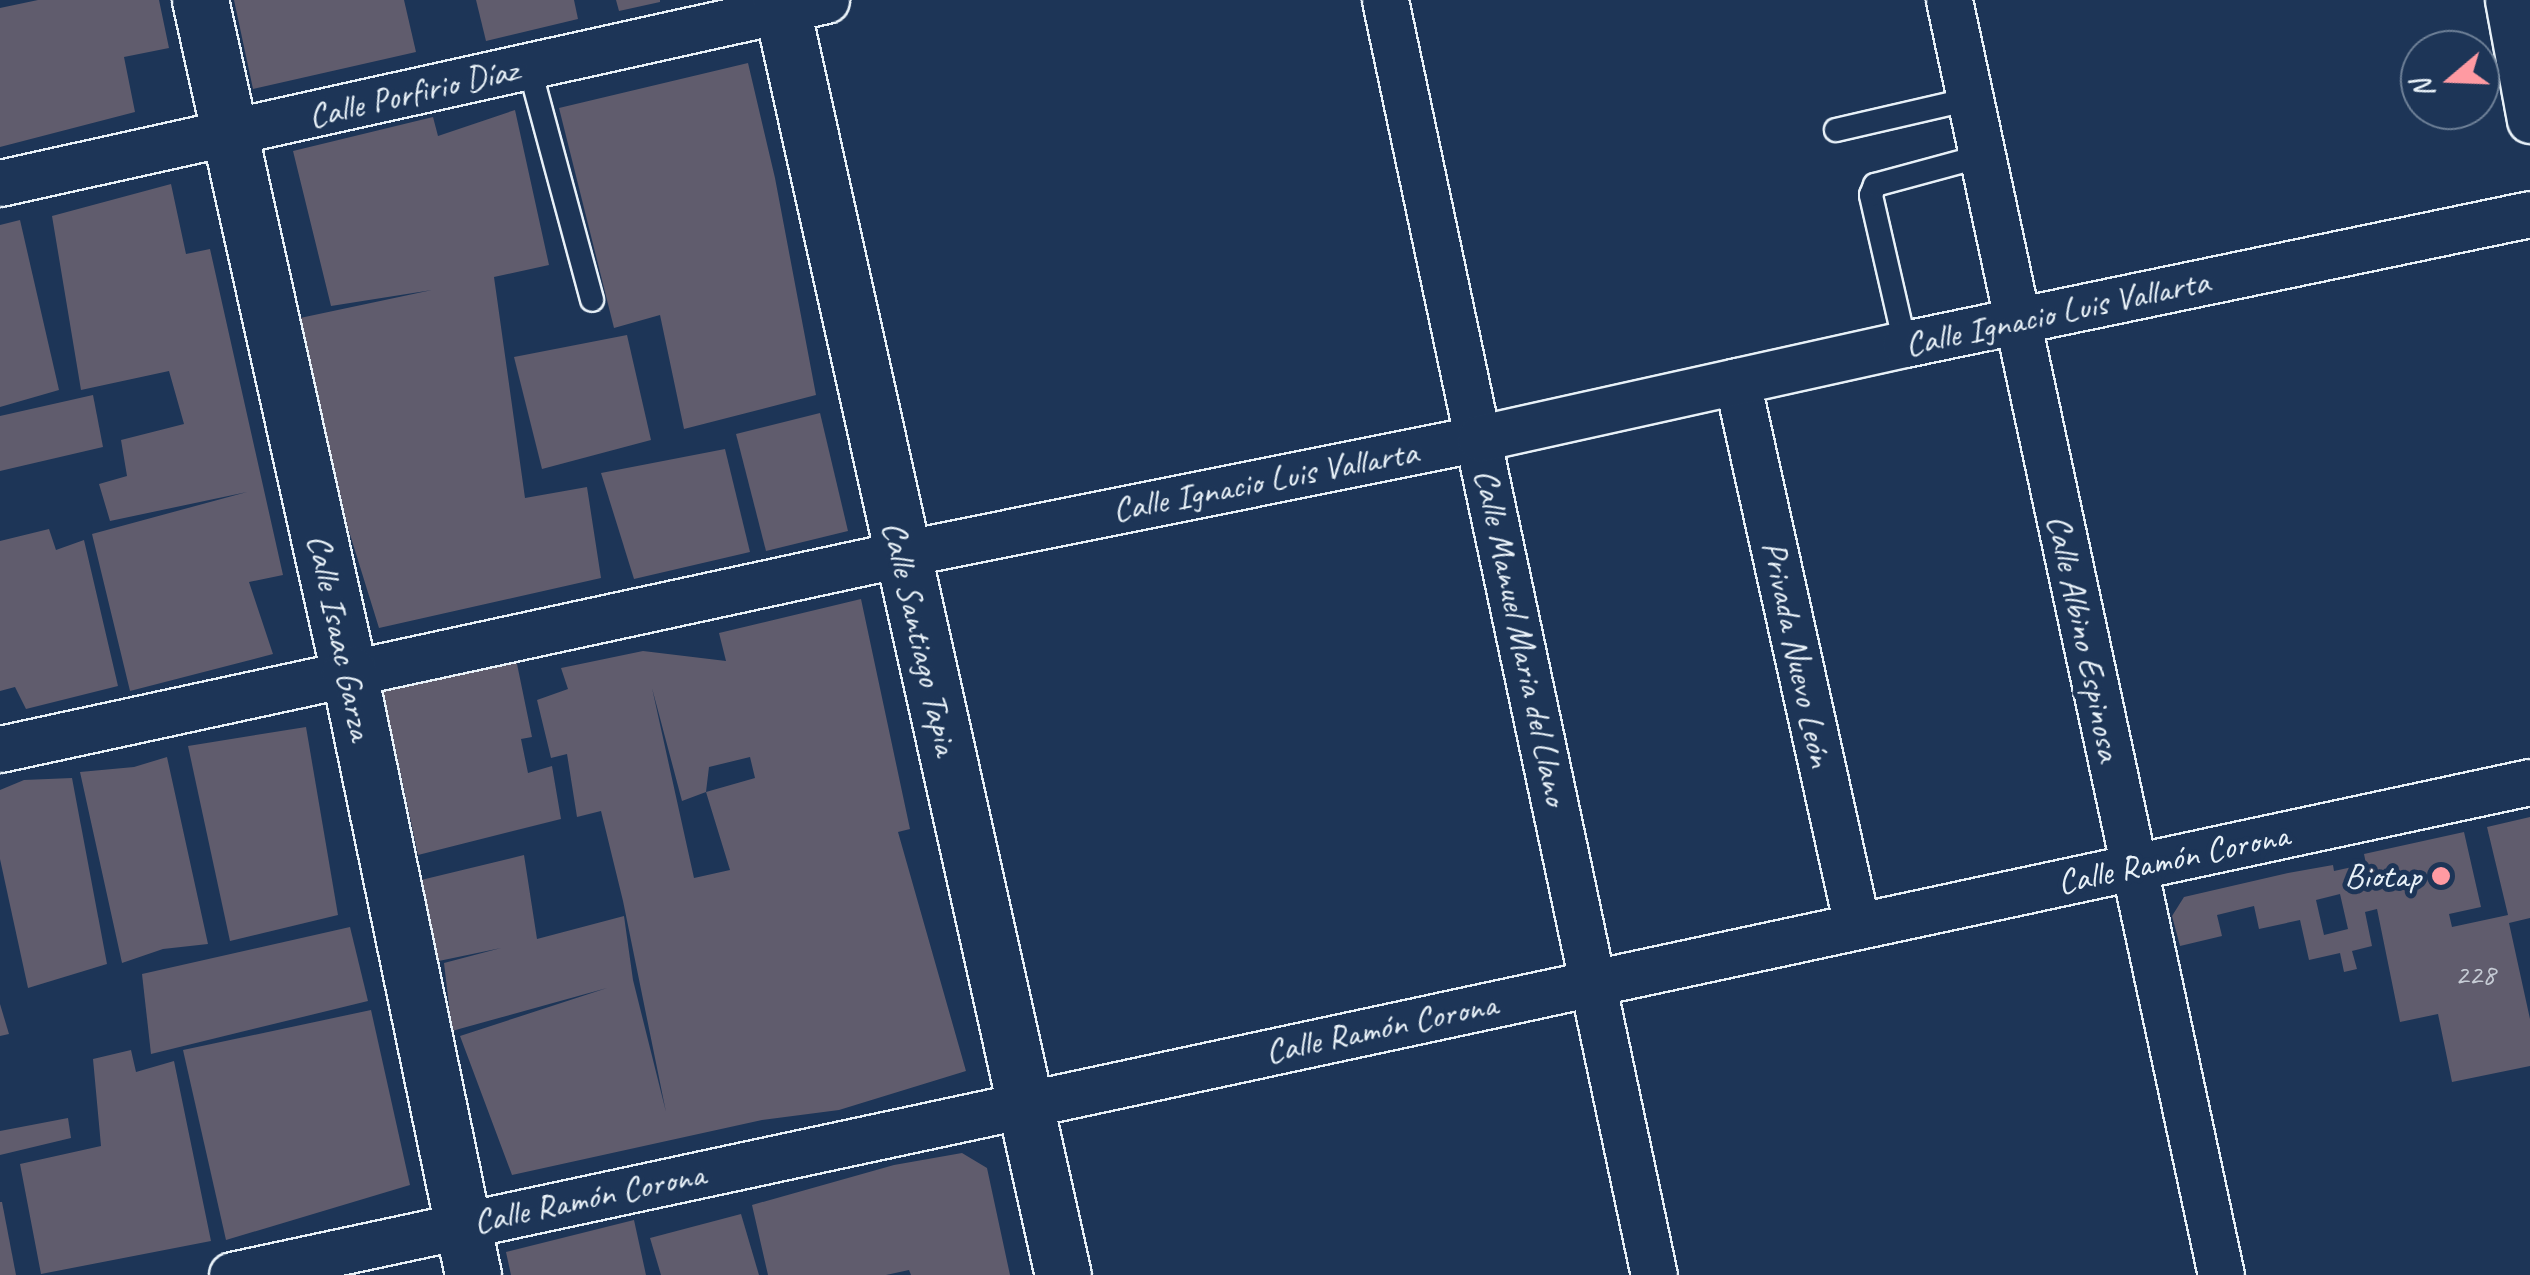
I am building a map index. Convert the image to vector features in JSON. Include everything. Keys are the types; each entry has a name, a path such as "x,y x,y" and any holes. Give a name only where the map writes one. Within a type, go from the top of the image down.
{"street":[{"name":"Calle Isaac Garza","path":"200,0 349,673 468,1250"},
{"name":"Calle Manuel Maria del Llano","path":"1384,0 1480,438 1654,1275"},
{"name":"Calle Albino Espinosa","path":"1949,0 2221,1275"},
{"path":"2508,0 2530,120"},
{"name":"Calle Porfirio Díaz","path":"0,184 796,3"},
{"name":"Calle Santiago Tapia","path":"796,3 900,554 1063,1275"},
{"name":"Calle Ignacio Luis Vallarta","path":"0,749 900,554 1480,438 1905,344 2530,214"},
{"name":"Privada Nuevo León","path":"1737,381 1858,926"},
{"name":"Calle Ramón Corona","path":"232,1275 468,1250 1027,1104 2530,782"}],"lane":[{"path":"529,66 592,300"},
{"path":"1836,130 1970,99"},
{"path":"1905,344 1871,196 1874,185 1982,156"}],"building":[{"path":"38,0 159,0 169,48 124,57 135,112 0,147 0,8"},
{"path":"234,0 404,0 416,52 253,89"},
{"path":"476,0 574,0 578,19 486,41"},
{"path":"616,0 660,0 660,2 619,11"},
{"path":"748,63 775,178 816,395 684,429 660,315 614,328 559,108"},
{"path":"515,110 549,265 494,277 525,498 587,487 601,578 379,628 348,528 300,318 432,290 331,306 293,151 433,117 438,136"},
{"path":"171,184 186,254 210,249 283,575 249,582 273,654 130,691 92,534 247,492 110,521 99,484 127,476 121,440 184,424 169,371 81,390 52,216"},
{"path":"20,220 59,390 0,407 0,225"},
{"path":"627,335 651,440 542,469 514,357"},
{"path":"93,395 103,447 0,471 0,416"},
{"path":"820,413 848,531 766,551 736,434"},
{"path":"725,449 750,552 634,579 601,473"},
{"path":"49,529 56,550 84,540 118,686 26,709 15,687 0,691 0,541"},
{"path":"861,599 910,829 898,832 966,1071 839,1110 762,1120 512,1175 460,1036 607,988 452,1031 444,963 501,948 434,962 417,881 524,855 537,939 624,916 633,980 666,1112 623,901 601,811 577,817 567,754 551,758 537,700 568,689 561,668 643,651 726,661 719,633","holes":["652,688 682,801 706,792 730,870 694,878","750,757 755,778 706,792 709,767"]},
{"path":"516,659 532,737 521,739 528,773 552,766 561,819 418,855 383,691"},
{"path":"306,727 338,915 230,941 188,746"},
{"path":"167,757 208,944 163,949 122,963 80,772 134,767"},
{"path":"72,778 107,964 28,988 0,859 0,790 24,780"},
{"path":"2530,817 2530,918 2509,923 2530,1019 2530,1066 2452,1082 2438,1014 2400,1022 2377,909 2365,912 2372,946 2352,951 2357,969 2344,972 2340,953 2309,960 2300,920 2259,929 2254,906 2217,915 2222,936 2180,946 2172,916 2184,897 2288,873 2333,865 2334,871 2366,864 2364,854 2464,832 2481,907 2449,914 2452,927 2508,915 2487,827","holes":["2340,894 2348,929 2324,935 2316,900"]},
{"path":"350,927 368,1001 151,1054 142,974"},
{"path":"0,1004 9,1034 0,1036"},
{"path":"371,1010 410,1185 226,1240 183,1050"},
{"path":"131,1050 136,1072 174,1061 211,1241 41,1274 20,1164 101,1146 93,1059"},
{"path":"68,1118 71,1138 0,1155 0,1131"},
{"path":"962,1153 987,1168 1010,1275 911,1275 909,1270 886,1275 768,1275 752,1205 894,1165"},
{"path":"2,1202 16,1275 0,1275"},
{"path":"741,1214 759,1275 661,1275 650,1238"},
{"path":"634,1220 646,1275 511,1275 506,1252"}],"place":[{"name":"Biotap","path":"2441,876"}]}
